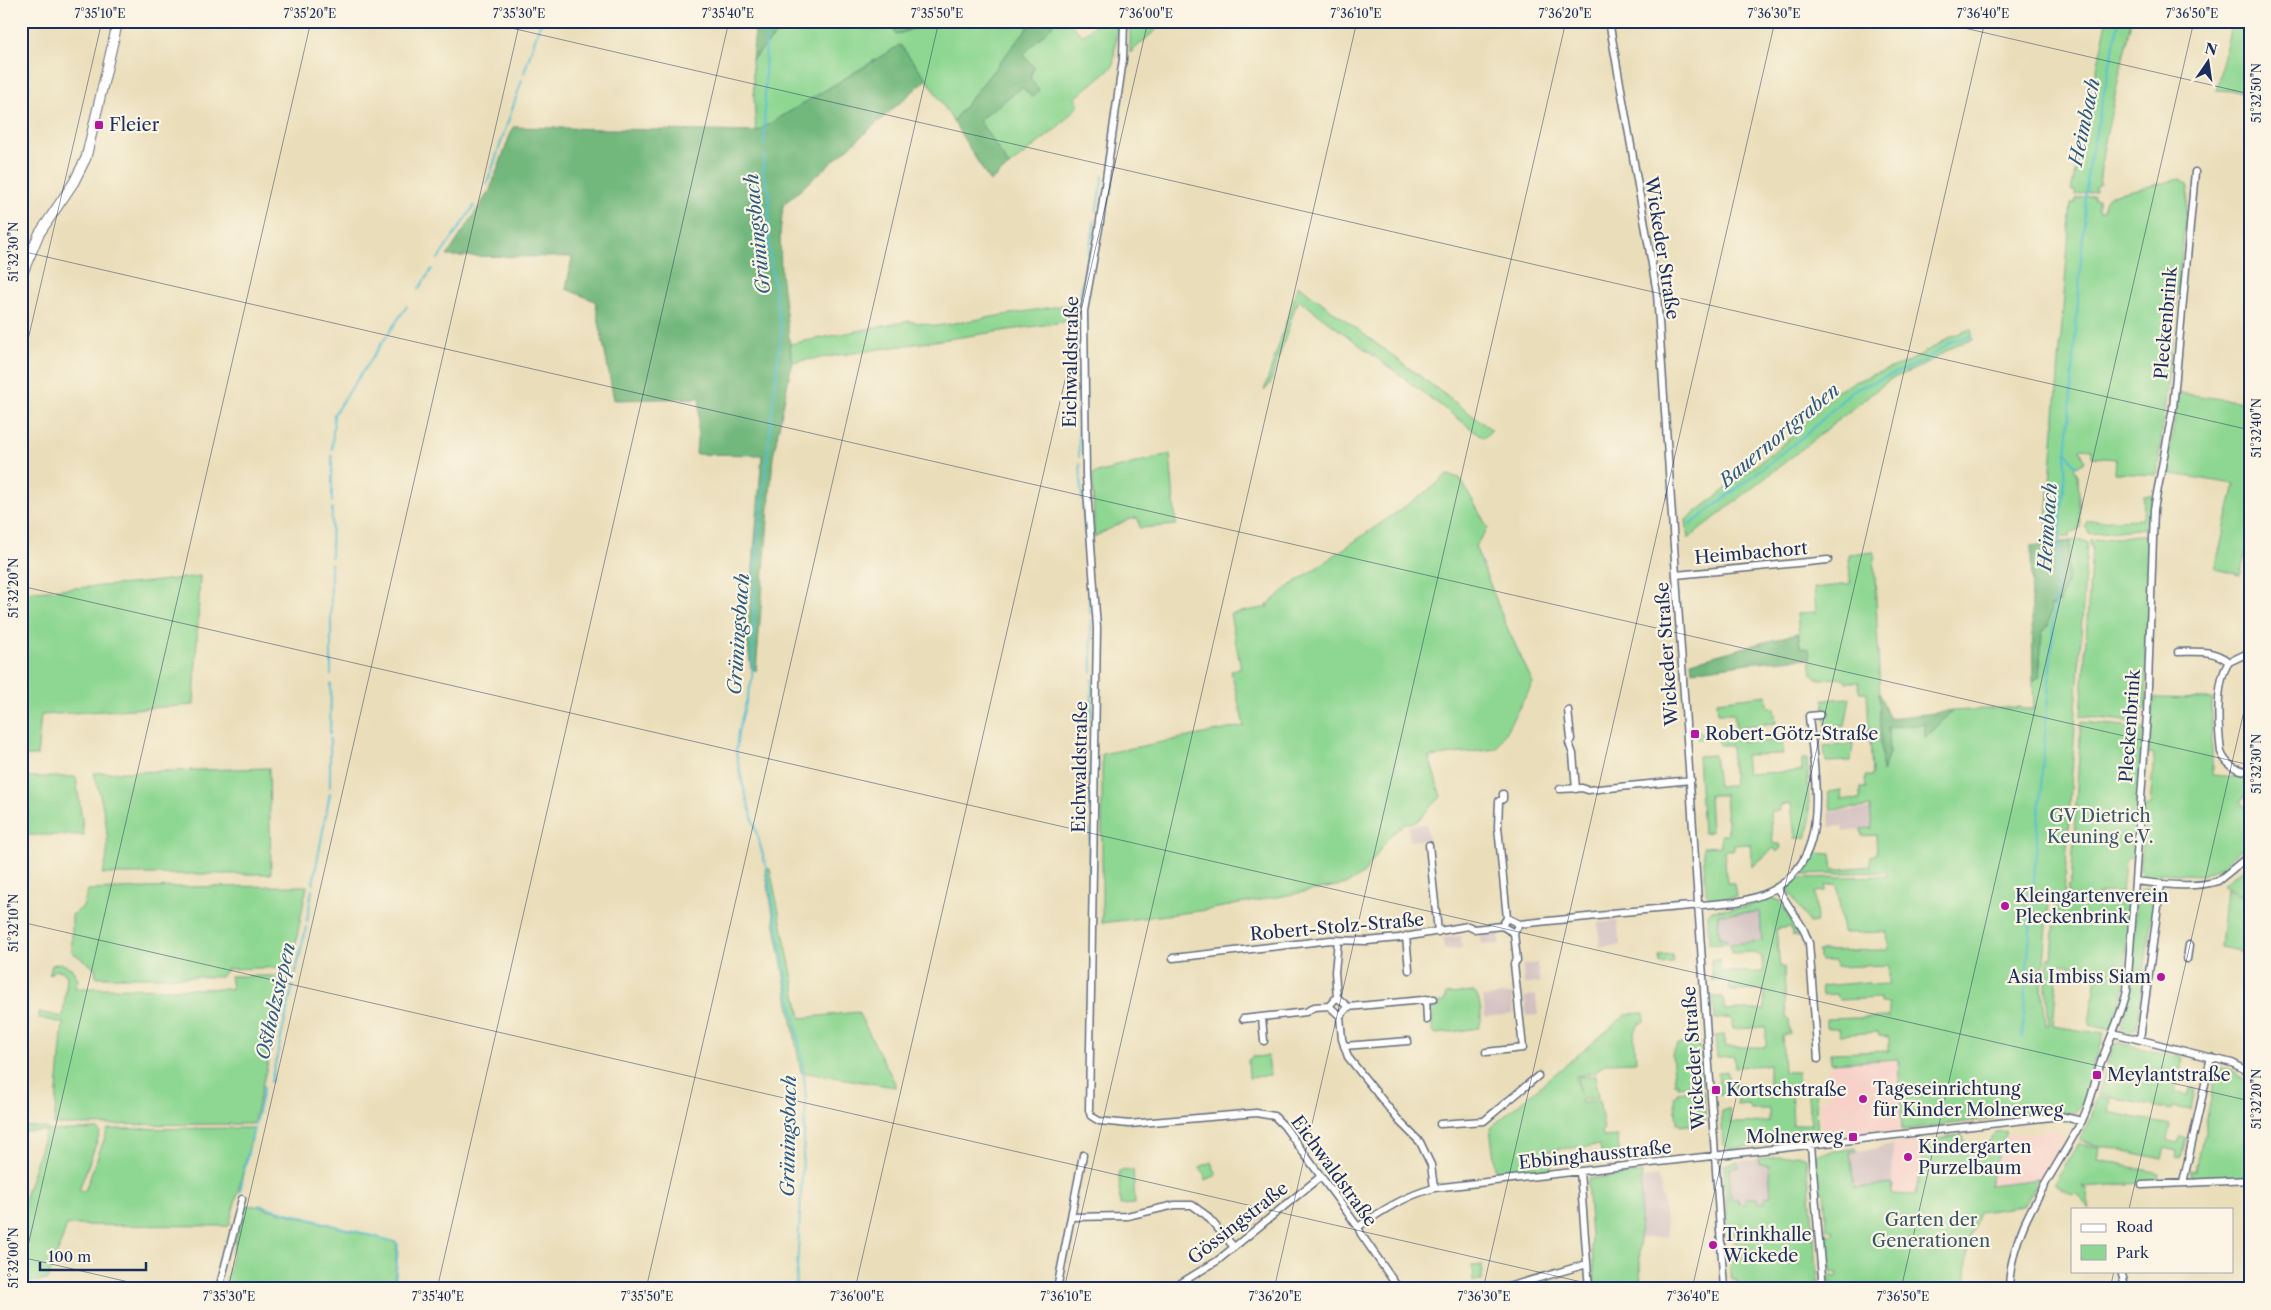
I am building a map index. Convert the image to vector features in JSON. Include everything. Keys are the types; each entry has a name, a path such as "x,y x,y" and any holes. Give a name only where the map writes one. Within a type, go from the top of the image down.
{"main road":[{"path":"21,277 39,234 76,179 86,158 118,21"}],"street":[{"name":"Eichwaldstraße","path":"1124,21 1123,59 1099,228 1084,311 1086,476 1096,628 1089,1110 1091,1116 1099,1121 1129,1124 1256,1113 1267,1114 1281,1122 1358,1226 1361,1234 1399,1289"},
{"name":"Wickeder Straße","path":"1608,21 1657,293 1724,1289"},
{"name":"Pleckenbrink","path":"2009,1289 2011,1263 2022,1229 2082,1121 2127,991 2147,715 2154,509 2173,408 2195,172"},
{"name":"Heimbachort","path":"1676,575 1828,560"},
{"path":"2178,652 2209,652 2222,656 2229,662"},
{"path":"2250,652 2229,662 2224,669 2220,689 2221,752 2225,760 2233,767 2250,771"},
{"path":"1568,710 1571,739 1569,743 1573,754 1576,788"},
{"path":"1507,918 1518,924 1749,900 1777,888 1795,872 1802,862 1814,836 1817,806 1809,716 1820,715"},
{"path":"1560,790 1576,788 1588,790 1632,784 1691,780"},
{"path":"1504,794 1503,799 1498,801 1498,826 1507,918 1502,926 1514,933"},
{"path":"1429,845 1438,932"},
{"path":"2135,882 2195,885 2217,882 2250,855"},
{"path":"2140,1039 2161,884"},
{"path":"1777,888 1803,928 1809,944 1818,1059"},
{"path":"1486,1052 1523,1048 1514,964 1517,960 1514,933 1518,924"},
{"name":"Robert-Stolz-Straße","path":"1173,958 1338,940 1366,941 1438,932 1452,927 1468,926 1474,929 1502,926"},
{"path":"1406,936 1409,970"},
{"path":"1338,940 1335,972 1337,997 1348,1007"},
{"path":"2188,959 2189,945"},
{"path":"1243,1019 1306,1012 1314,1008 1329,1006 1337,997"},
{"path":"1426,999 1427,1020"},
{"path":"1340,1016 1348,1007 1434,999"},
{"path":"1329,1006 1340,1016 1344,1046 1352,1063 1400,1122 1420,1142 1431,1165 1434,1188"},
{"path":"1262,1017 1264,1041"},
{"path":"2113,1033 2211,1057 2232,1063 2250,1072"},
{"path":"1344,1046 1408,1041"},
{"path":"2183,1183 2211,1057"},
{"path":"1440,1124 1484,1121 1538,1076"},
{"name":"Ebbinghausstraße","path":"1358,1226 1391,1205 1413,1194 1434,1188 2060,1116 2082,1121"},
{"path":"1811,1146 1823,1289"},
{"path":"1057,1289 1082,1155"},
{"path":"1580,1172 1589,1289"},
{"name":"Gössingstraße","path":"1171,1289 1217,1261 1320,1177"},
{"path":"2142,1185 2250,1180"},
{"path":"219,1289 242,1199"},
{"path":"1071,1217 1127,1216 1175,1205 1192,1205 1206,1215 1234,1247"},
{"path":"1500,1289 1587,1264"},
{"path":"2121,1272 2126,1289"}],"shaded area":[{"path":"1870,809 1871,828 1843,832 1842,826 1830,827 1829,812"},
{"path":"1427,824 1428,839 1410,841 1408,826"},
{"path":"1760,912 1762,941 1730,944 1725,938 1719,938 1718,914"},
{"path":"1617,921 1620,945 1600,947 1598,923"},
{"path":"1499,932 1500,944 1481,945 1480,934"},
{"path":"1461,936 1462,948 1444,950 1443,938"},
{"path":"1537,963 1540,983 1524,984 1523,965"},
{"path":"1512,994 1513,1014 1485,1017 1483,997"},
{"path":"1536,995 1538,1015 1526,1016 1525,997"},
{"name":"Tageseinrichtung für Kinder Molnerweg","path":"1898,1060 1901,1130 1822,1139 1820,1103 1830,1094 1829,1068 1832,1067 1831,1063"},
{"path":"2058,1128 2064,1137 2040,1179 1988,1185 2006,1135 2041,1133 2041,1130"},
{"name":"Kindergarten Purzelbaum","path":"1927,1141 1922,1170 1918,1177 1916,1195 1891,1194 1893,1145"},
{"path":"1893,1145 1892,1184 1854,1188 1850,1152 1875,1149"},
{"path":"1759,1159 1760,1164 1769,1166 1771,1197 1766,1203 1757,1203 1757,1198 1745,1198 1746,1204 1737,1204 1731,1199 1729,1168 1738,1167 1738,1162"},
{"path":"1657,1176 1661,1189 1668,1237 1640,1238 1641,1178"}],"green space":[{"path":"756,21 789,21 752,60"},
{"path":"789,21 891,21 896,35 932,21 1033,21 953,121 927,79 900,45 756,132 752,60"},
{"path":"891,21 932,21 896,35"},
{"path":"1033,21 1054,21 1051,27 1023,55 1034,67 1030,78 1039,90 1032,98 1022,87 979,120 1009,166 990,182 953,121"},
{"path":"1054,21 1069,21 1082,36 1099,21 1118,21 1113,66 1075,98 1079,105 1056,129 1009,166 978,120 1023,87 1039,90 1030,78 1034,67 1023,55 1051,27"},
{"path":"1130,21 1166,21 1130,53"},
{"path":"2107,21 2131,21 2103,151 2099,185 2095,186 2095,191 2076,195 2075,191 2071,191"},
{"path":"2232,21 2250,21 2250,92 2216,90"},
{"path":"900,45 927,79 783,205 780,234 781,273 792,362 773,457 756,671 751,668 747,640 762,455 696,454 700,398 614,400 595,301 566,289 572,257 447,256 490,190 513,127 756,132"},
{"path":"2180,179 2188,184 2189,188 2157,475 2115,473 2116,459 2092,457 2092,449 2080,448 2085,462 2074,468 2078,475 2080,528 2070,534 2070,537 2050,538 2050,535 2046,535 2071,203 2075,203 2076,199 2094,195 2094,199 2098,199 2098,211 2103,211 2107,196"},
{"path":"1298,285 1492,430 1484,438 1298,299 1270,384 1264,391"},
{"path":"1078,303 1077,320 792,362 790,344 909,321 937,326"},
{"path":"1971,329 1973,340 1958,344 1922,366 1889,380 1688,539 1686,520 1786,442 1836,392 1854,382 1912,360 1952,336"},
{"path":"2179,393 2250,403 2250,537 2240,575 2215,569 2235,484 2166,473"},
{"path":"1170,454 1176,525 1140,528 1138,518 1129,519 1094,537 1093,474"},
{"path":"1447,475 1460,478 1488,528 1475,546 1506,625 1533,683 1496,749 1429,757 1441,797 1416,822 1405,823 1388,838 1364,873 1347,884 1207,910 1102,923 1102,754 1244,726 1231,671 1241,668 1230,614 1268,607 1267,605 1290,586 1433,487"},
{"path":"2151,495 2151,523 2146,528 2090,534 2085,526 2087,521 2143,519 2144,496"},
{"path":"2145,535 2150,539 2146,710 2135,709 2134,722 2081,716 2092,546 2090,546 2090,541"},
{"path":"2079,540 2087,542 2064,894 2062,898 2027,895 2026,898 2049,901 2042,987 2046,1025 2049,1025 2046,988 2048,958 2052,958 2056,901 2079,903 2105,896 2129,898 2124,990 2110,1030 2089,1024 2097,968 2058,964 2053,1026 2104,1034 2096,1060 2094,1060 2086,1095 2074,1113 2051,1112 2022,1115 2021,1110 2014,1116 1902,1130 1898,1059 1831,1063 1831,1053 1889,1051 1889,1037 1879,1036 1878,1032 1840,1035 1839,1028 1826,1028 1826,1019 1889,1017 1889,1003 1880,1003 1880,998 1839,1000 1837,994 1822,995 1821,986 1868,982 1871,985 1889,984 1889,965 1836,967 1835,961 1820,961 1818,951 1889,950 1887,932 1843,933 1837,884 1826,885 1825,891 1815,892 1817,922 1809,923 1789,889 1796,878 1888,876 1887,872 1802,874 1814,853 1831,854 1833,870 1871,866 1870,856 1877,854 1876,835 1862,836 1861,829 1872,828 1870,807 1831,810 1828,792 1841,790 1842,799 1860,800 1860,788 1866,788 1865,776 1872,776 1870,739 1862,739 1861,731 1869,730 1867,692 1859,692 1859,682 1846,682 1844,678 1816,679 1812,674 1809,649 1800,647 1797,613 1816,612 1814,588 1850,584 1849,555 1874,552 1883,770 1889,753 1888,727 1925,724 1925,738 1953,711 2021,707 2022,709 2034,709 2033,681 2039,677 2042,633 2048,626 2051,606 2067,583 2070,541"},
{"path":"2070,541 2067,583 2059,602 2051,606 2048,626 2042,633 2039,677 2033,681 2031,546"},
{"path":"200,576 194,705 41,715 37,756 21,756 21,592 142,583"},
{"path":"1798,633 1800,647 1809,649 1810,658 1756,662 1692,671 1691,662"},
{"path":"1879,692 1889,718 1953,711 1925,738 1925,724 1888,727 1889,753 1882,772"},
{"path":"1767,695 1768,706 1774,708 1776,723 1742,726 1742,741 1782,741 1783,754 1745,755 1747,774 1802,771 1802,759 1807,759 1810,825 1806,838 1795,838 1791,804 1780,805 1780,810 1770,812 1773,844 1780,844 1781,848 1777,852 1774,848 1752,867 1750,844 1734,845 1734,850 1724,850 1727,883 1734,883 1736,897 1711,899 1706,893 1703,847 1721,846 1721,835 1728,835 1725,795 1709,795 1711,832 1703,833 1698,756 1714,755 1718,786 1734,786 1731,745 1720,745 1718,738 1697,739 1697,733 1736,731 1734,713 1718,713 1717,701"},
{"path":"1850,698 1845,726 1826,727 1823,700"},
{"path":"2153,698 2212,699 2212,775 2250,778 2250,792 2240,801 2250,813 2250,842 2227,861 2231,866 2225,871 2221,866 2203,875 2160,873 2160,879 2145,877 2140,872 2144,806 2150,806 2154,754 2148,753"},
{"name":"GV Dietrich Keuning e.V.","path":"2081,722 2143,728 2135,855 2125,860 2122,893 2105,892 2082,899 2068,898 2068,886 2071,885"},
{"path":"1853,744 1851,761 1826,762 1824,746"},
{"path":"269,768 271,874 102,874 106,863 106,824 94,773"},
{"path":"21,777 76,777 84,835 21,835"},
{"path":"2250,864 2250,900 2222,885"},
{"path":"765,869 770,869 801,1018 858,1012 895,1083 895,1087 801,1072"},
{"path":"307,886 291,967 227,969 221,977 96,977 95,968 72,952 72,915 83,907 88,890"},
{"path":"2146,888 2151,891 2154,898 2137,1026 2135,1030 2129,1032 2121,1027 2130,996 2137,894"},
{"path":"2226,889 2250,902 2250,953 2220,947"},
{"path":"1773,898 1780,901 1800,936 1792,936 1791,927 1776,929 1780,967 1784,967 1786,1019 1789,1019 1790,1034 1782,1035 1784,1072 1798,1072 1798,1087 1791,1089 1793,1125 1811,1125 1807,1089 1815,1088 1818,1139 1729,1149 1723,1144 1721,1110 1729,1109 1731,1123 1769,1122 1769,1109 1750,1109 1748,1104 1737,1105 1736,1093 1720,1095 1718,1073 1727,1071 1729,1085 1769,1085 1769,1065 1735,1067 1734,1056 1717,1057 1715,1036 1724,1035 1726,1047 1766,1047 1766,1027 1733,1029 1731,1018 1715,1019 1713,997 1723,997 1725,1010 1765,1010 1764,990 1730,991 1729,980 1712,981 1711,960 1720,959 1721,972 1763,972 1762,957 1755,952 1731,953 1730,944 1762,941 1760,912 1718,914 1719,938 1725,938 1728,943 1709,944 1708,915 1712,910 1744,907"},
{"path":"1672,955 1673,963 1660,964 1659,956"},
{"path":"60,963 71,968 78,979 75,988 232,989 230,976 289,976 253,1124 54,1125 63,1023 39,1018 39,1012 63,1017 67,977 63,971 55,970 49,975 52,965"},
{"path":"1474,992 1481,1009 1479,1028 1437,1034 1433,1032 1430,1009 1433,1003 1444,1002 1446,994"},
{"path":"1644,1013 1645,1021 1639,1024 1634,1032 1636,1062 1606,1063 1595,1073 1576,1076 1580,1097 1578,1077 1595,1076 1598,1098 1581,1100 1581,1103 1599,1100 1604,1130 1602,1132 1603,1137 1617,1136 1621,1161 1602,1162 1600,1145 1550,1150 1551,1169 1496,1175 1490,1128 1627,1014"},
{"path":"1699,1042 1703,1084 1678,1087 1678,1084 1675,1084 1672,1054 1678,1044"},
{"path":"2118,1043 2183,1058 2176,1092 2188,1095 2190,1088 2195,1089 2191,1110 2173,1107 2172,1110 2098,1095 2112,1049"},
{"path":"1268,1056 1270,1075 1249,1078 1248,1060 1252,1057"},
{"path":"2218,1067 2231,1071 2250,1083 2250,1177 2196,1180 2193,1178 2190,1169 2196,1170 2215,1079 2209,1077"},
{"path":"1699,1089 1703,1089 1706,1123 1680,1126 1680,1123 1677,1123 1674,1095 1677,1095 1677,1092 1692,1090 1693,1095 1699,1094"},
{"path":"2097,1097 2111,1100 2109,1112 2170,1125 2167,1140 2178,1143 2180,1136 2186,1138 2181,1158 2176,1157 2177,1151 2165,1148 2162,1159 2079,1141 2090,1121"},
{"path":"21,1126 47,1128 47,1131 98,1129 100,1133 79,1190 85,1191 108,1129 254,1128 229,1226 67,1225 48,1280 21,1283 21,1210 46,1131 21,1131"},
{"name":"Garten der Generationen","path":"2006,1131 1989,1185 2040,1179 2023,1206 1979,1212 1968,1243 1965,1289 1833,1289 1831,1281 1826,1282 1827,1275 1837,1277 1838,1273 1831,1272 1828,1240 1823,1240 1822,1234 1833,1235 1834,1231 1823,1229 1827,1227 1824,1192 1818,1191 1816,1154 1856,1148 1857,1151 1850,1152 1854,1188 1892,1184 1891,1194 1916,1195 1927,1141 1962,1135 1970,1148 1979,1150 1984,1149 1988,1145 1995,1132"},
{"path":"2078,1144 2100,1147 2098,1160 2159,1173 2158,1182 2082,1187 2086,1189 2090,1208 2075,1193 2073,1195 2054,1183"},
{"path":"1797,1155 1806,1158 1819,1289 1737,1289 1737,1280 1731,1280 1730,1260 1737,1261 1734,1231 1728,1232 1724,1165 1738,1162 1739,1167 1729,1168 1731,1199 1737,1199 1738,1204 1746,1204 1745,1198 1757,1198 1758,1203 1765,1203 1765,1197 1771,1196 1769,1166 1760,1164 1759,1159"},
{"path":"1211,1162 1217,1175 1206,1180 1200,1167"},
{"path":"1133,1170 1135,1204 1120,1205 1119,1171"},
{"path":"1642,1173 1639,1238 1641,1289 1595,1289 1587,1182 1589,1179"},
{"path":"244,1205 256,1206 395,1242 397,1245 394,1289 224,1289"},
{"path":"1482,1265 1482,1281 1473,1281 1472,1266"}],"waterway":[{"name":"Ostholzsiepen","path":"524,73 541,21"},
{"name":"Grüningsbach","path":"764,146 766,21"},
{"name":"Heimbach","path":"2022,1037 2088,169 2119,21"},
{"name":"Ostholzsiepen","path":"487,184 522,80"},
{"name":"Grüningsbach","path":"764,155 763,172 769,192 769,249 781,332 755,571 752,680 738,732 736,752 742,782 766,866 802,1058 806,1098 796,1289"},
{"path":"1096,212 1103,175"},
{"name":"Ostholzsiepen","path":"438,259 474,206"},
{"path":"1077,310 1095,220"},
{"name":"Ostholzsiepen","path":"418,290 432,269"},
{"name":"Ostholzsiepen","path":"332,449 334,414 407,306"},
{"path":"1077,316 1078,361"},
{"name":"Bauernortgraben","path":"1690,525 1809,432 1852,391 1922,362 1954,340 1971,337"},
{"path":"1078,374 1079,457"},
{"path":"2065,453 2069,455 2076,467"},
{"name":"Ostholzsiepen","path":"332,456 332,502"},
{"path":"1080,464 1082,500"},
{"name":"Ostholzsiepen","path":"331,557 332,508"},
{"path":"1083,508 1085,536"},
{"path":"1085,542 1087,566"},
{"name":"Ostholzsiepen","path":"331,563 331,675"},
{"path":"1088,572 1090,614"},
{"path":"1091,620 1092,672"},
{"path":"1091,730 1092,679"},
{"name":"Ostholzsiepen","path":"330,734 331,684"},
{"path":"1090,783 1091,737"},
{"name":"Ostholzsiepen","path":"330,739 330,787"},
{"path":"1090,791 1090,812"},
{"name":"Ostholzsiepen","path":"313,884 330,793"},
{"path":"1089,883 1090,829"},
{"name":"Ostholzsiepen","path":"307,922 312,890"},
{"name":"Ostholzsiepen","path":"271,1082 306,927"},
{"name":"Ostholzsiepen","path":"255,1124 264,1087"},
{"name":"Ostholzsiepen","path":"251,1142 254,1128"},
{"name":"Ostholzsiepen","path":"240,1192 249,1148"},
{"name":"Ostholzsiepen","path":"259,1205 392,1241"},
{"name":"Ostholzsiepen","path":"395,1289 398,1245 396,1242"}],"place":[{"name":"Fleier","path":"99,125"},
{"name":"Robert-Götz-Straße","path":"1695,734"},
{"name":"Kleingartenverein Pleckenbrink","path":"2005,906"},
{"name":"Asia Imbiss Siam","path":"2161,977"},
{"name":"Meylantstraße","path":"2097,1075"},
{"name":"Kortschstraße","path":"1716,1090"},
{"name":"Tageseinrichtung für Kinder Molnerweg","path":"1863,1099"},
{"name":"Molnerweg","path":"1853,1137"},
{"name":"Kindergarten Purzelbaum","path":"1908,1157"},
{"name":"Trinkhalle Wickede","path":"1713,1245"}]}
